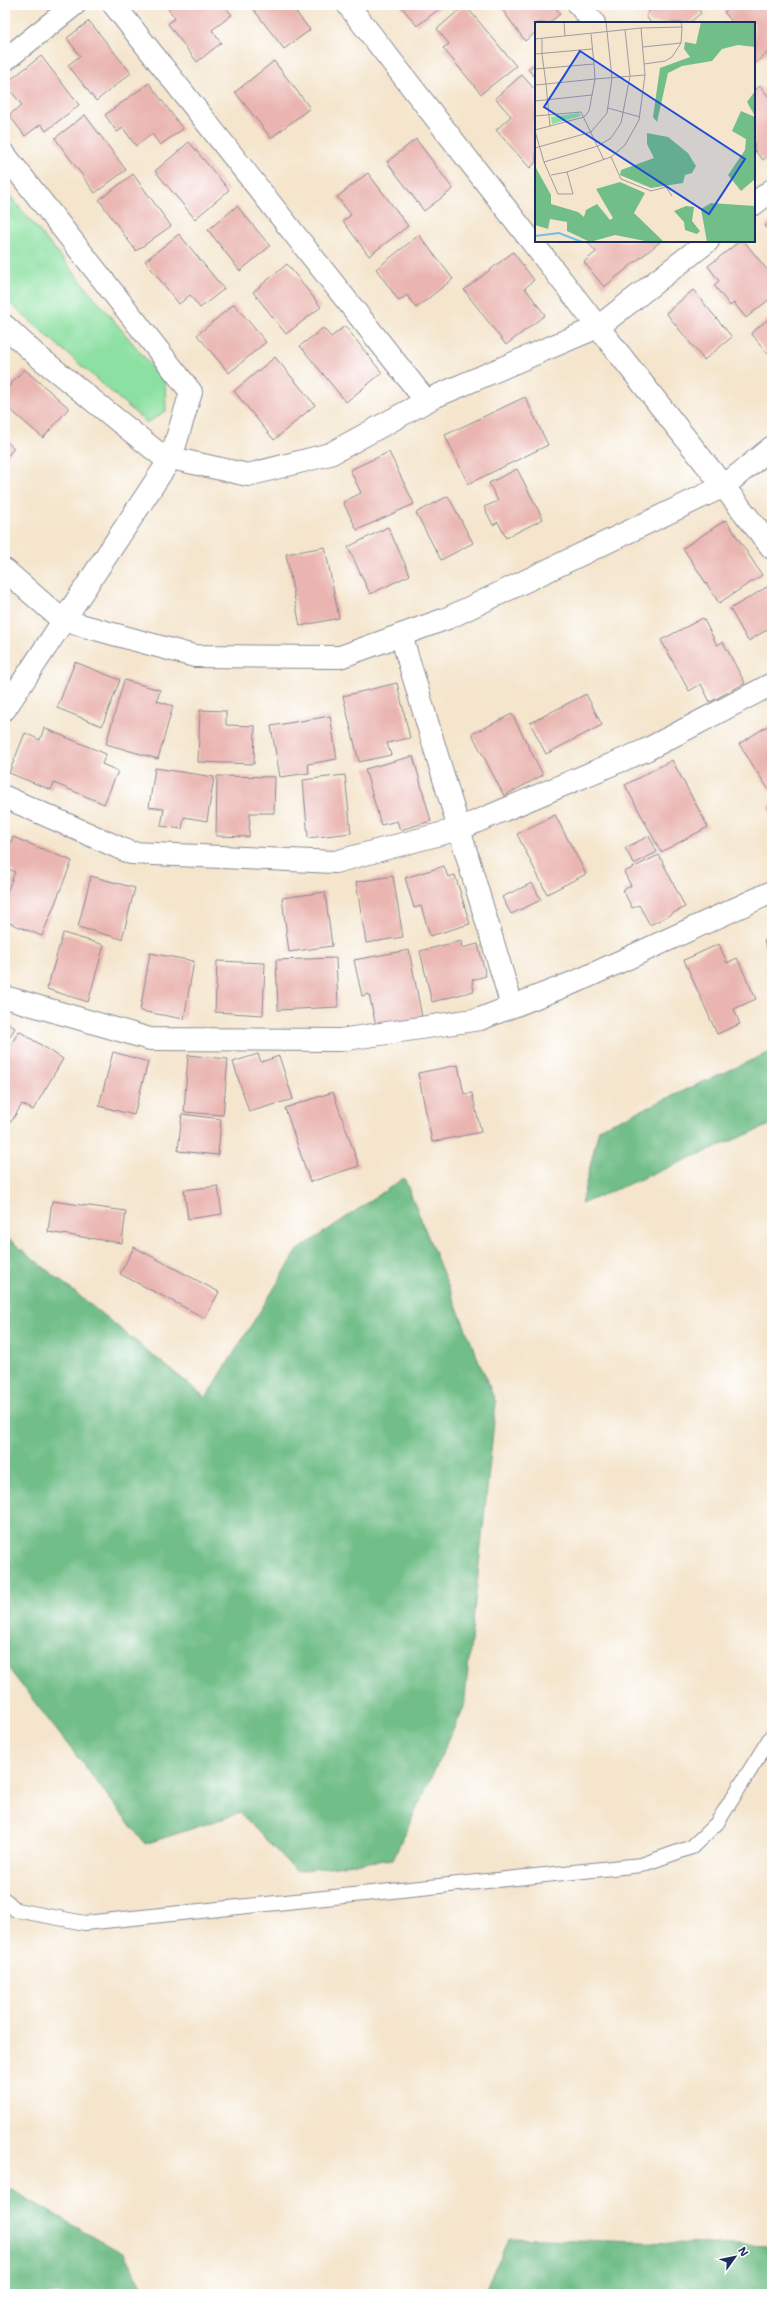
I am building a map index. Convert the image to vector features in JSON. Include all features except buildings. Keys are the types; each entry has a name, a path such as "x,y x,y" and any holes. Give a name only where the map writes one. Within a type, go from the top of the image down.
{"street":[{"path":"5,60 74,5"},
{"path":"114,5 426,401"},
{"path":"348,5 772,548"},
{"path":"579,5 593,22"},
{"path":"5,155 191,392 171,458 62,620 5,709"},
{"path":"755,203 772,190"},
{"path":"5,326 35,354 162,456 248,475 330,454 426,401 598,327 707,242"},
{"path":"5,570 62,620 194,656 340,657 448,618 724,486 772,447"},
{"path":"401,635 512,1006"},
{"path":"5,797 131,853 335,862 459,829 646,750 772,684"},
{"path":"5,997 150,1039 340,1040 480,1019 580,980 772,892"}],"lane":[{"path":"5,1900 16,1910 85,1923 641,1865 692,1847 717,1823 772,1735"}],"green space":[{"path":"5,190 165,382 166,411 147,423 5,299"},
{"path":"772,1051 772,1124 581,1204 599,1129"},
{"path":"404,1178 496,1403 464,1707 393,1859 296,1871 240,1813 145,1844 5,1664 5,1236 206,1398 298,1250"},
{"path":"10,2189 124,2254 147,2294 5,2294 5,2194"},
{"path":"510,2238 772,2246 772,2294 483,2294"}]}
